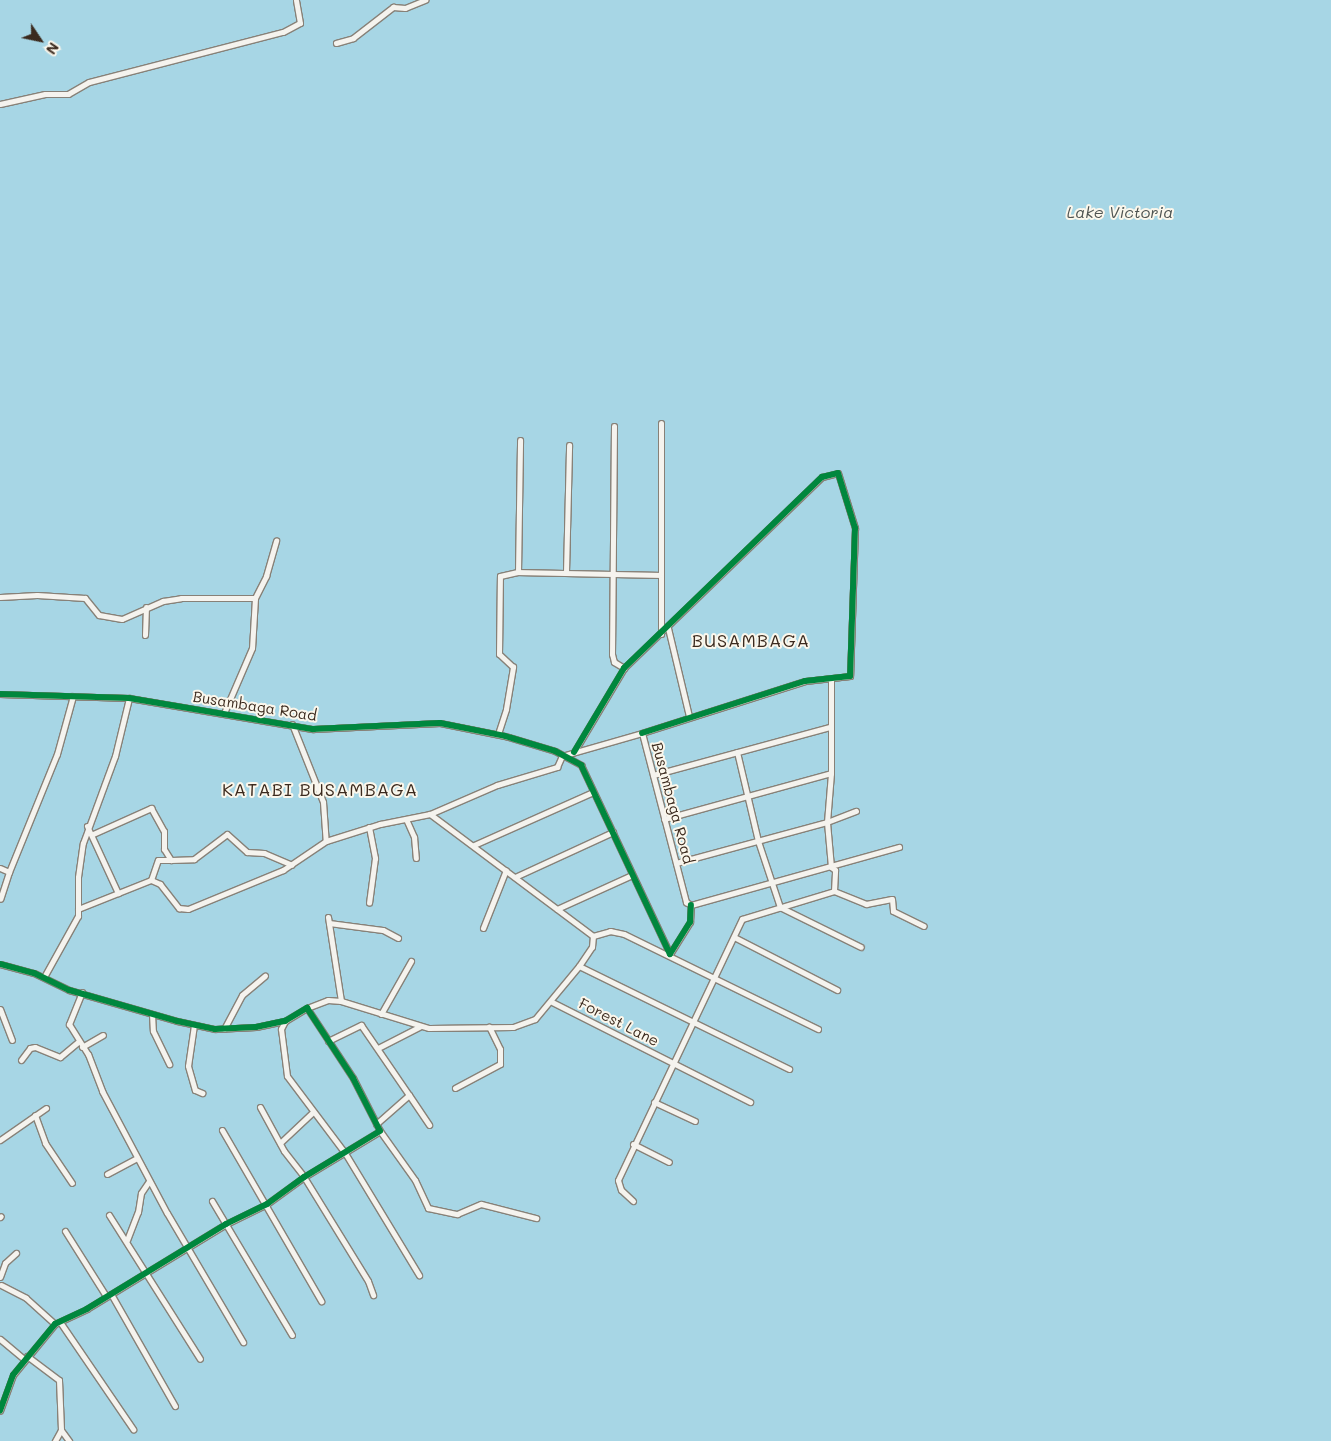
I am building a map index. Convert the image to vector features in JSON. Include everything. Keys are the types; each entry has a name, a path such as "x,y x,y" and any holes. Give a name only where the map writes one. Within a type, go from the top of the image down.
{"street":[{"path":"0,104 45,94 68,94 89,82 283,32 300,23 296,0"},
{"path":"336,43 353,38 393,7 405,8 425,0"},
{"path":"661,423 661,634"},
{"path":"614,426 612,659 624,668"},
{"path":"518,572 520,440"},
{"path":"566,572 569,445"},
{"path":"574,752 624,668 668,628 822,478 838,474 855,528 850,673 847,678 805,681 689,716 642,733"},
{"path":"224,713 252,648 255,598 266,576 276,540"},
{"path":"498,734 506,709 513,667 498,654 498,584 500,576 518,572 660,575"},
{"path":"0,597 37,595 85,598 99,615 122,619 146,608 181,598 255,598"},
{"path":"145,635 146,608"},
{"path":"668,628 689,716"},
{"path":"831,679 831,773 827,822 831,867"},
{"name":"Busambaga Road","path":"0,694 129,698 320,730 440,723 498,734 562,756 642,733 686,902 690,905"},
{"path":"0,899 57,754 73,696"},
{"path":"44,977 75,924 78,909 78,877 87,826 115,756 129,698"},
{"path":"292,724 323,802 326,841"},
{"path":"653,775 830,727"},
{"path":"736,752 758,841 780,907 862,947"},
{"path":"78,909 151,880 160,884 179,908 188,909 292,865 326,841 369,828 430,814 497,785 557,767 562,756 578,762 670,954"},
{"path":"664,819 831,773"},
{"path":"474,845 593,792"},
{"path":"93,834 152,809 164,831 164,849 171,860"},
{"path":"676,863 827,822 856,811"},
{"path":"430,814 474,845 593,936 616,932 670,954 716,979 818,1029"},
{"path":"406,819 414,837 416,858"},
{"path":"87,826 93,834 118,893"},
{"path":"369,828 375,858 369,903"},
{"path":"515,877 612,832"},
{"path":"151,880 158,860 194,859 227,834 247,852 264,853 292,865"},
{"path":"670,954 690,922 690,905 899,847"},
{"path":"831,867 836,870 834,891"},
{"path":"0,868 10,872"},
{"path":"483,928 506,870"},
{"path":"557,909 632,875"},
{"path":"633,1201 621,1190 618,1180 633,1144 716,979 744,917 834,891 866,904 892,899 893,911 924,926"},
{"path":"341,1001 328,920 383,930 398,938"},
{"path":"0,964 44,977 61,986 152,1014 194,1025 224,1029 285,1021 307,1008 328,1000 341,1001 420,1026 527,1025 552,1002 579,966 592,947 593,936"},
{"path":"734,937 837,990"},
{"path":"381,1014 411,961"},
{"path":"579,966 789,1069"},
{"path":"224,1029 242,995 265,976"},
{"path":"82,992 69,1024 149,1181 186,1248 243,1342"},
{"name":"Forest Lane","path":"552,1002 750,1102"},
{"path":"307,1008 380,1131 416,1180 428,1208 457,1214 481,1204 536,1218"},
{"path":"0,1009 12,1040"},
{"path":"152,1014 153,1031 169,1064"},
{"path":"285,1021 281,1029 287,1076 345,1153 419,1274"},
{"path":"194,1025 188,1066 195,1090 202,1093"},
{"path":"328,1041 361,1025 429,1125"},
{"path":"378,1048 420,1026"},
{"path":"456,1088 500,1064 500,1049 489,1026"},
{"path":"21,1060 30,1048 35,1047 60,1057 80,1044 103,1035"},
{"path":"376,1124 409,1096"},
{"path":"654,1102 695,1121"},
{"path":"260,1107 280,1144 304,1177 368,1281 373,1295"},
{"path":"0,1140 46,1108"},
{"path":"280,1144 313,1112"},
{"path":"35,1116 45,1143 72,1183"},
{"path":"222,1130 267,1204 321,1301"},
{"path":"0,1411 8,1384 25,1358 57,1323 108,1295 226,1224 267,1204 304,1177 380,1131"},
{"path":"633,1144 669,1162"},
{"path":"107,1174 137,1158"},
{"path":"127,1240 138,1212 140,1193 149,1181"},
{"path":"212,1201 292,1335"},
{"path":"109,1215 147,1270 200,1359"},
{"path":"65,1230 108,1295 175,1406"},
{"path":"0,1277 5,1263 16,1253"},
{"path":"0,1284 26,1298 57,1323 133,1429"},
{"path":"0,1339 59,1380 61,1430 68,1441"},
{"path":"55,1441 61,1430"}],"water":[{"name":"Lake Victoria","path":"0,0 1331,0 1331,1441 0,1441"}],"cycle path":[{"path":"574,752 624,668 822,477 838,473 855,528 850,676 805,681 642,733"},
{"path":"0,694 129,698 313,729 440,723 505,736 555,751 581,765 670,954 690,922 691,905"},
{"path":"0,964 34,973 69,990 177,1021 215,1029 256,1027 285,1021 307,1008 353,1078 380,1131 304,1177 267,1204 226,1224 87,1309 55,1324 13,1375 0,1411"}],"district":[{"name":"BUSAMBAGA","path":"751,640"},
{"name":"KATABI BUSAMBAGA","path":"320,789"}]}
